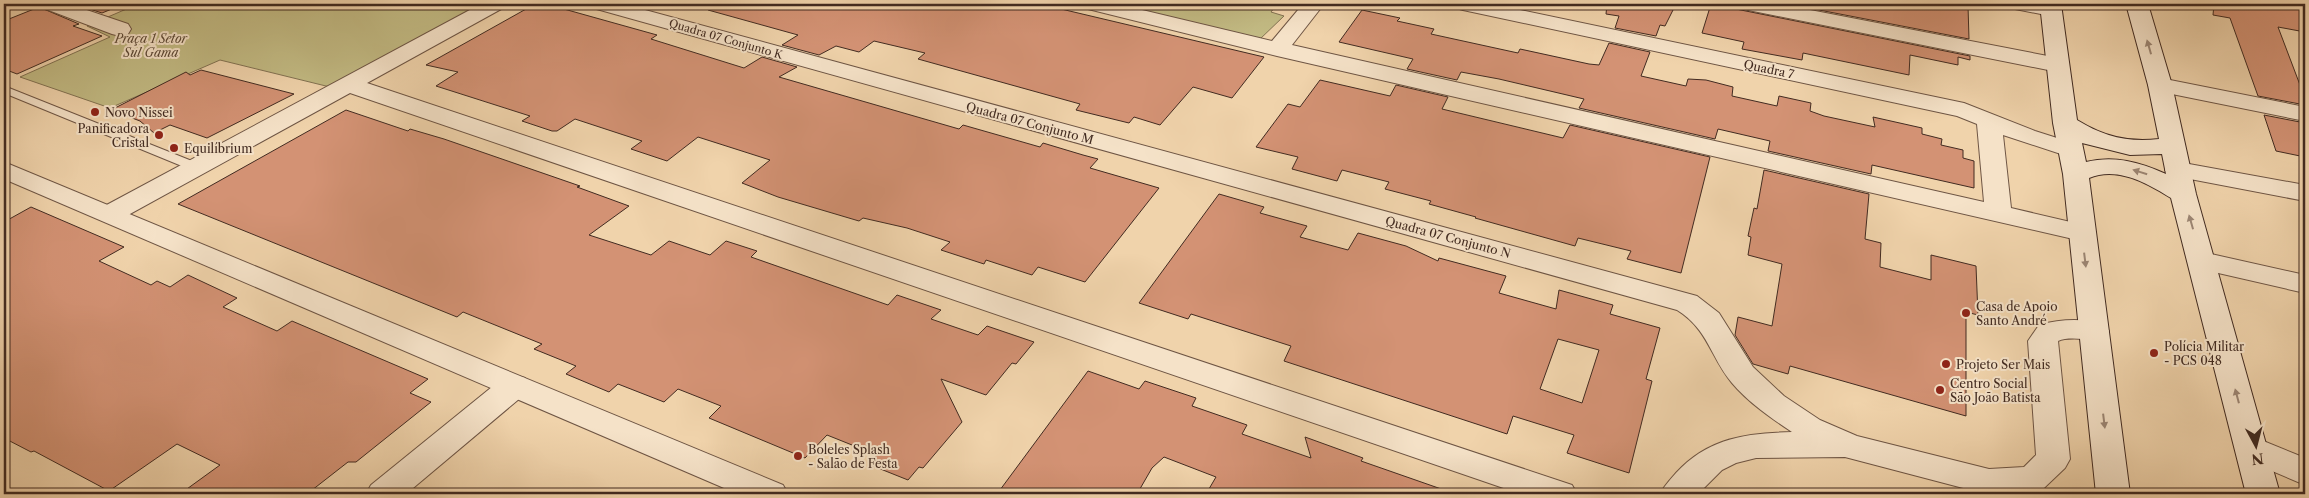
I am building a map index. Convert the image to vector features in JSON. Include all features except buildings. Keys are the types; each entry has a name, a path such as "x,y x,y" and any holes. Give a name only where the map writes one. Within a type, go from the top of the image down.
{"street":[{"path":"50,4 120,29"},
{"path":"110,214 198,168 496,4"},
{"name":"Quadra 07 Conjunto K","path":"600,4 851,73"},
{"path":"1091,4 1277,49 2082,233"},
{"path":"1277,49 1314,4"},
{"name":"Quadra 7","path":"1463,4 1494,7 1964,110 2026,136 2073,162"},
{"path":"1748,4 2058,65"},
{"path":"2017,4 2050,7 2065,123 2073,162 2113,494"},
{"path":"2137,4 2160,85 2178,169 2263,494"},
{"name":"Quadra 07 Conjunto M","path":"851,73 1208,172"},
{"path":"349,85 1560,494"},
{"path":"2160,85 2305,114"},
{"path":"1990,120 1998,214"},
{"path":"2065,123 2084,136 2110,146 2140,149 2178,169 2305,193"},
{"path":"2073,162 2088,167 2101,166 2128,169 2153,176 2178,169"},
{"path":"4,170 771,494"},
{"name":"Quadra 07 Conjunto N","path":"1208,172 1687,303 1700,311 1709,320 1742,375 1772,404 1809,428 1849,446"},
{"path":"2202,261 2305,284"},
{"path":"1677,494 1710,462 1731,451 1760,446 1849,446 1989,482 2032,479 2053,459 2043,341 2049,332 2065,329 2094,331"},
{"path":"384,494 514,386"},
{"path":"2251,448 2305,472"}],"lane":[{"path":"4,89 198,168"}],"green space":[{"name":"Praça 1 Setor Sul Gama","path":"138,4 484,4 330,87 220,60 110,108 20,77 110,37 87,26"},
{"path":"1106,4 1277,4 1271,12 1284,16 1259,40"}],"place":[{"name":"Novo Nissei","path":"95,112"},
{"name":"Panificadora Cristal","path":"159,135"},
{"name":"Equilíbrium","path":"174,148"},
{"name":"Casa de Apoio Santo André","path":"1966,313"},
{"name":"Polícia Militar - PCS 048","path":"2154,353"},
{"name":"Projeto Ser Mais","path":"1946,364"},
{"name":"Centro Social São João Batista","path":"1940,390"},
{"name":"Boleles Splash - Salão de Festa","path":"798,456"}]}
